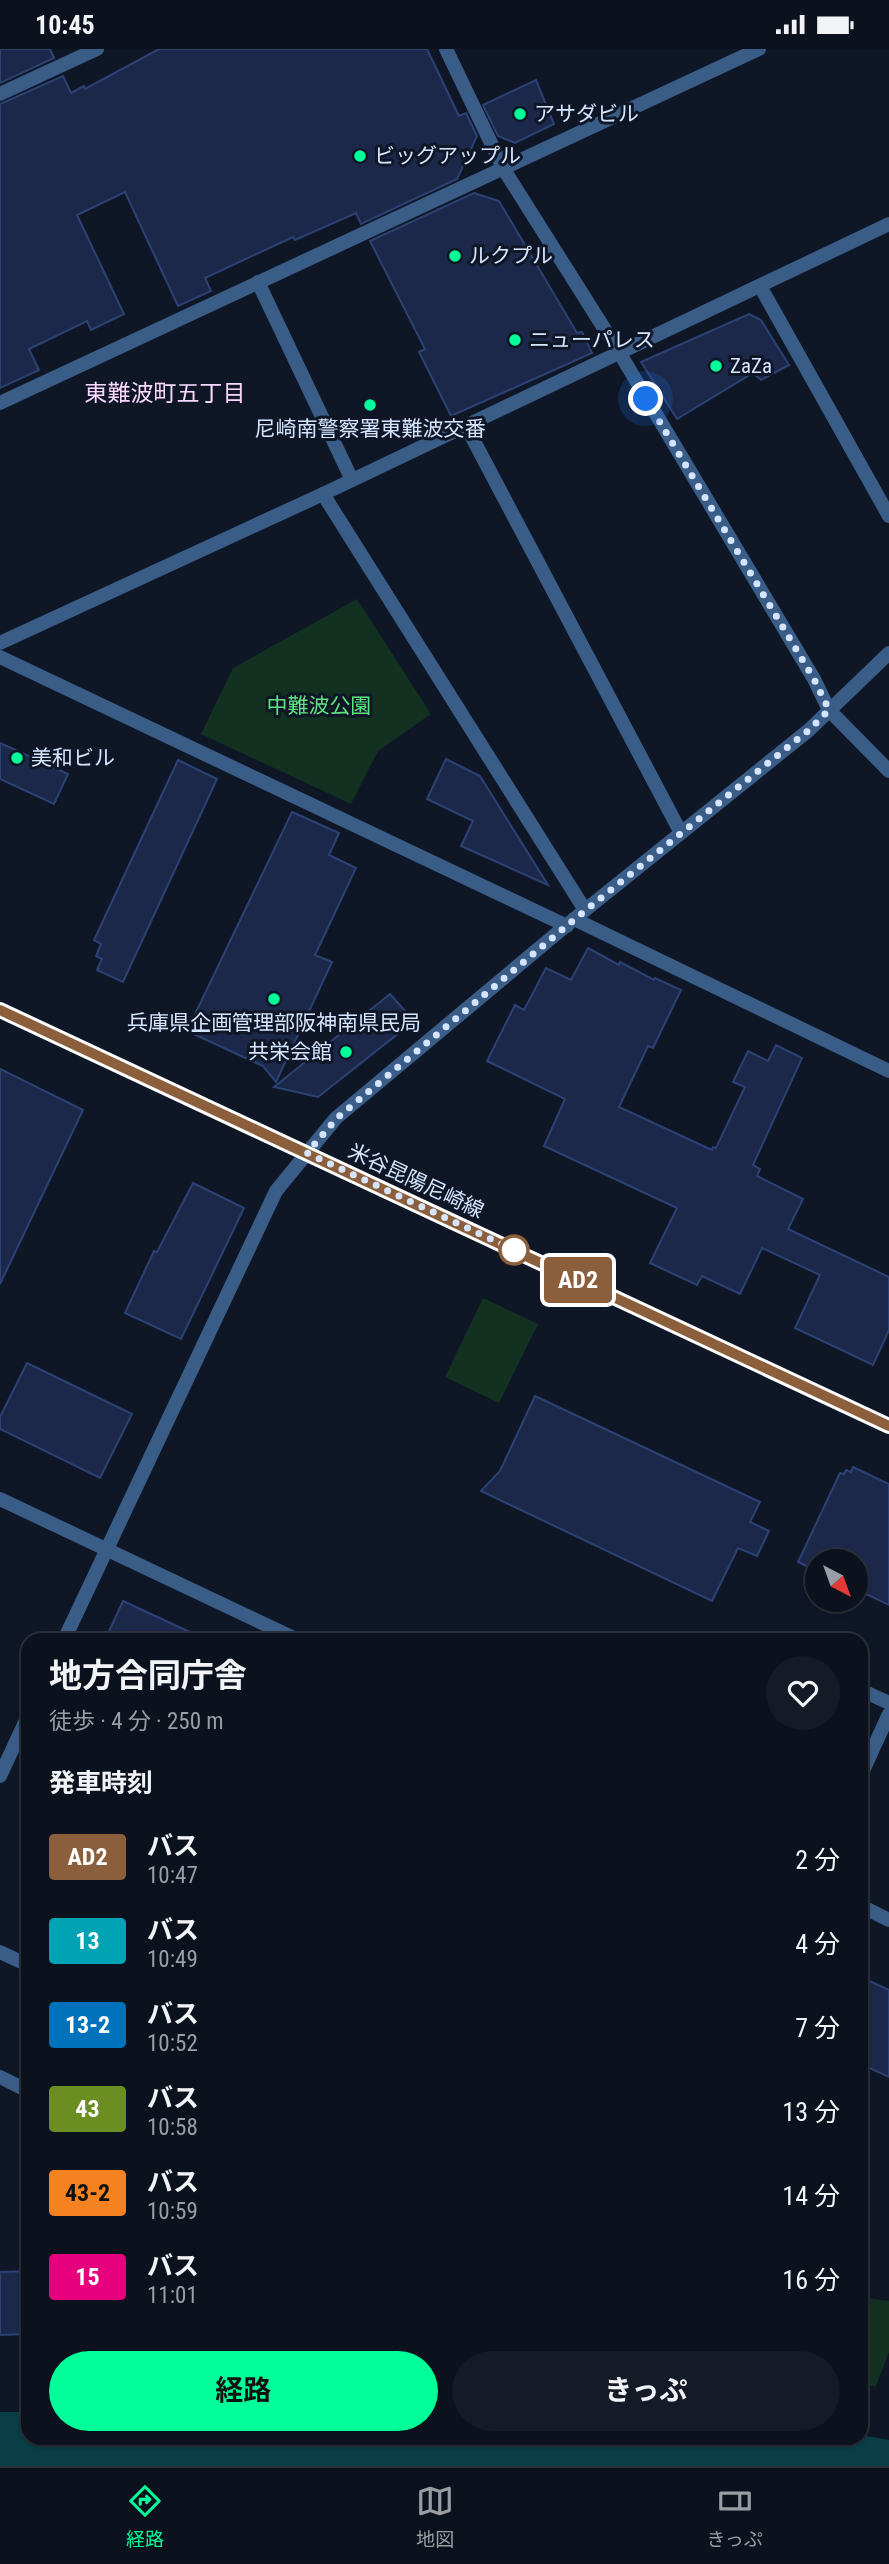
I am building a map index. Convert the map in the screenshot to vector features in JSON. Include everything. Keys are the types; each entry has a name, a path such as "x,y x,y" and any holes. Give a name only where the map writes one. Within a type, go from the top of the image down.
{"main road":[{"name":"米谷昆陽尼崎線","path":"0,1010 889,1426"}],"street":[{"path":"0,94 96,49"},
{"path":"446,49 503,168 618,352 814,679 829,710 889,771"},
{"path":"0,403 759,49"},
{"path":"0,643 323,494 889,224"},
{"path":"258,282 352,480"},
{"path":"760,286 889,516"},
{"path":"466,426 681,833"},
{"path":"323,494 575,918"},
{"path":"67,1633 276,1191 307,1153 337,1118 575,918 809,730 889,653"},
{"path":"0,657 575,918 889,1071"},
{"path":"0,1499 283,1633"},
{"path":"868,1693 889,1703"},
{"path":"868,1760 889,1714"},
{"path":"0,1776 21,1731"},
{"path":"868,1910 889,1920"},
{"path":"0,1952 21,1962"},
{"path":"0,2077 21,2088"}],"green space":[{"name":"中難波公園","path":"357,599 431,714 378,751 351,804 201,734 233,668"},
{"path":"483,1298 538,1324 499,1403 445,1377"},
{"path":"868,2298 889,2301 889,2352 876,2386 868,2386"}],"shaded area":[{"path":"0,2412 21,2412 21,2445 868,2445 868,2436 889,2440 889,2466 0,2466"}],"building":[{"path":"0,49 50,49 54,58 0,83"},
{"path":"159,49 427,49 459,116 466,113 477,136 457,179 361,224 356,213 295,240 293,237 205,278 211,291 178,306 125,192 77,215 124,314 91,330 87,321 29,349 39,370 0,388 0,104 63,76 71,93 84,86 85,89"},
{"name":"アサダビル","path":"536,80 554,124 515,143 498,136 483,105"},
{"path":"474,193 499,201 577,333 582,332 592,353 451,416 419,352 425,349 370,241"},
{"name":"ZaZa","path":"749,314 761,320 789,365 761,380 753,373 677,419 641,362"},
{"name":"美和ビル","path":"0,743 68,774 54,804 0,779"},
{"path":"446,759 480,776 548,885 461,846 473,821 427,799"},
{"path":"178,760 217,779 123,982 97,970 102,959 96,956 101,944 94,940"},
{"path":"292,812 339,833 329,855 356,868 315,955 332,962 276,1082 263,1066 187,1031"},
{"path":"588,948 619,965 620,962 654,980 655,978 681,990 653,1048 648,1046 619,1107 712,1150 713,1147 716,1148 745,1087 733,1082 748,1051 768,1061 776,1045 802,1058 753,1165 760,1169 757,1176 803,1199 788,1229 889,1277 889,1330 873,1365 795,1328 820,1275 762,1248 740,1294 702,1276 697,1285 650,1263 677,1208 544,1146 565,1099 487,1061 515,1005 524,1010 546,968 571,980"},
{"name":"共栄会館","path":"390,994 414,1021 318,1097 274,1087"},
{"path":"0,1069 83,1110 0,1284"},
{"path":"193,1183 244,1208 181,1339 125,1313 154,1251 157,1252"},
{"path":"27,1363 132,1414 100,1478 0,1429 0,1417"},
{"path":"535,1396 760,1502 750,1522 769,1531 757,1556 738,1548 712,1601 481,1491 500,1471"},
{"path":"853,1467 889,1484 889,1605 868,1595 868,1549 805,1549 805,1565 798,1562 840,1473 844,1474 846,1470 851,1472"},
{"path":"123,1601 192,1633 108,1633"},
{"path":"868,1980 889,1990 889,2077 868,2067"},
{"path":"21,2271 21,2334 0,2335 0,2272"}],"bus line":[{"name":"AD2","path":"0,1010 889,1426"}],"place":[{"name":"アサダビル","path":"520,114"},
{"name":"ビッグアップル","path":"360,156"},
{"name":"ルクプル","path":"455,256"},
{"name":"ニューパレス","path":"515,340"},
{"name":"ZaZa","path":"716,366"},
{"name":"尼崎南警察署東難波交番","path":"370,405"},
{"name":"美和ビル","path":"17,758"},
{"name":"兵庫県企画管理部阪神南県民局","path":"274,999"},
{"name":"共栄会館","path":"346,1052"}],"district":[{"name":"東難波町五丁目","path":"165,393"}],"route":[{"path":"514,1250 525,1255 307,1153 337,1118 575,919 809,730 829,710 814,679 646,399"}]}
